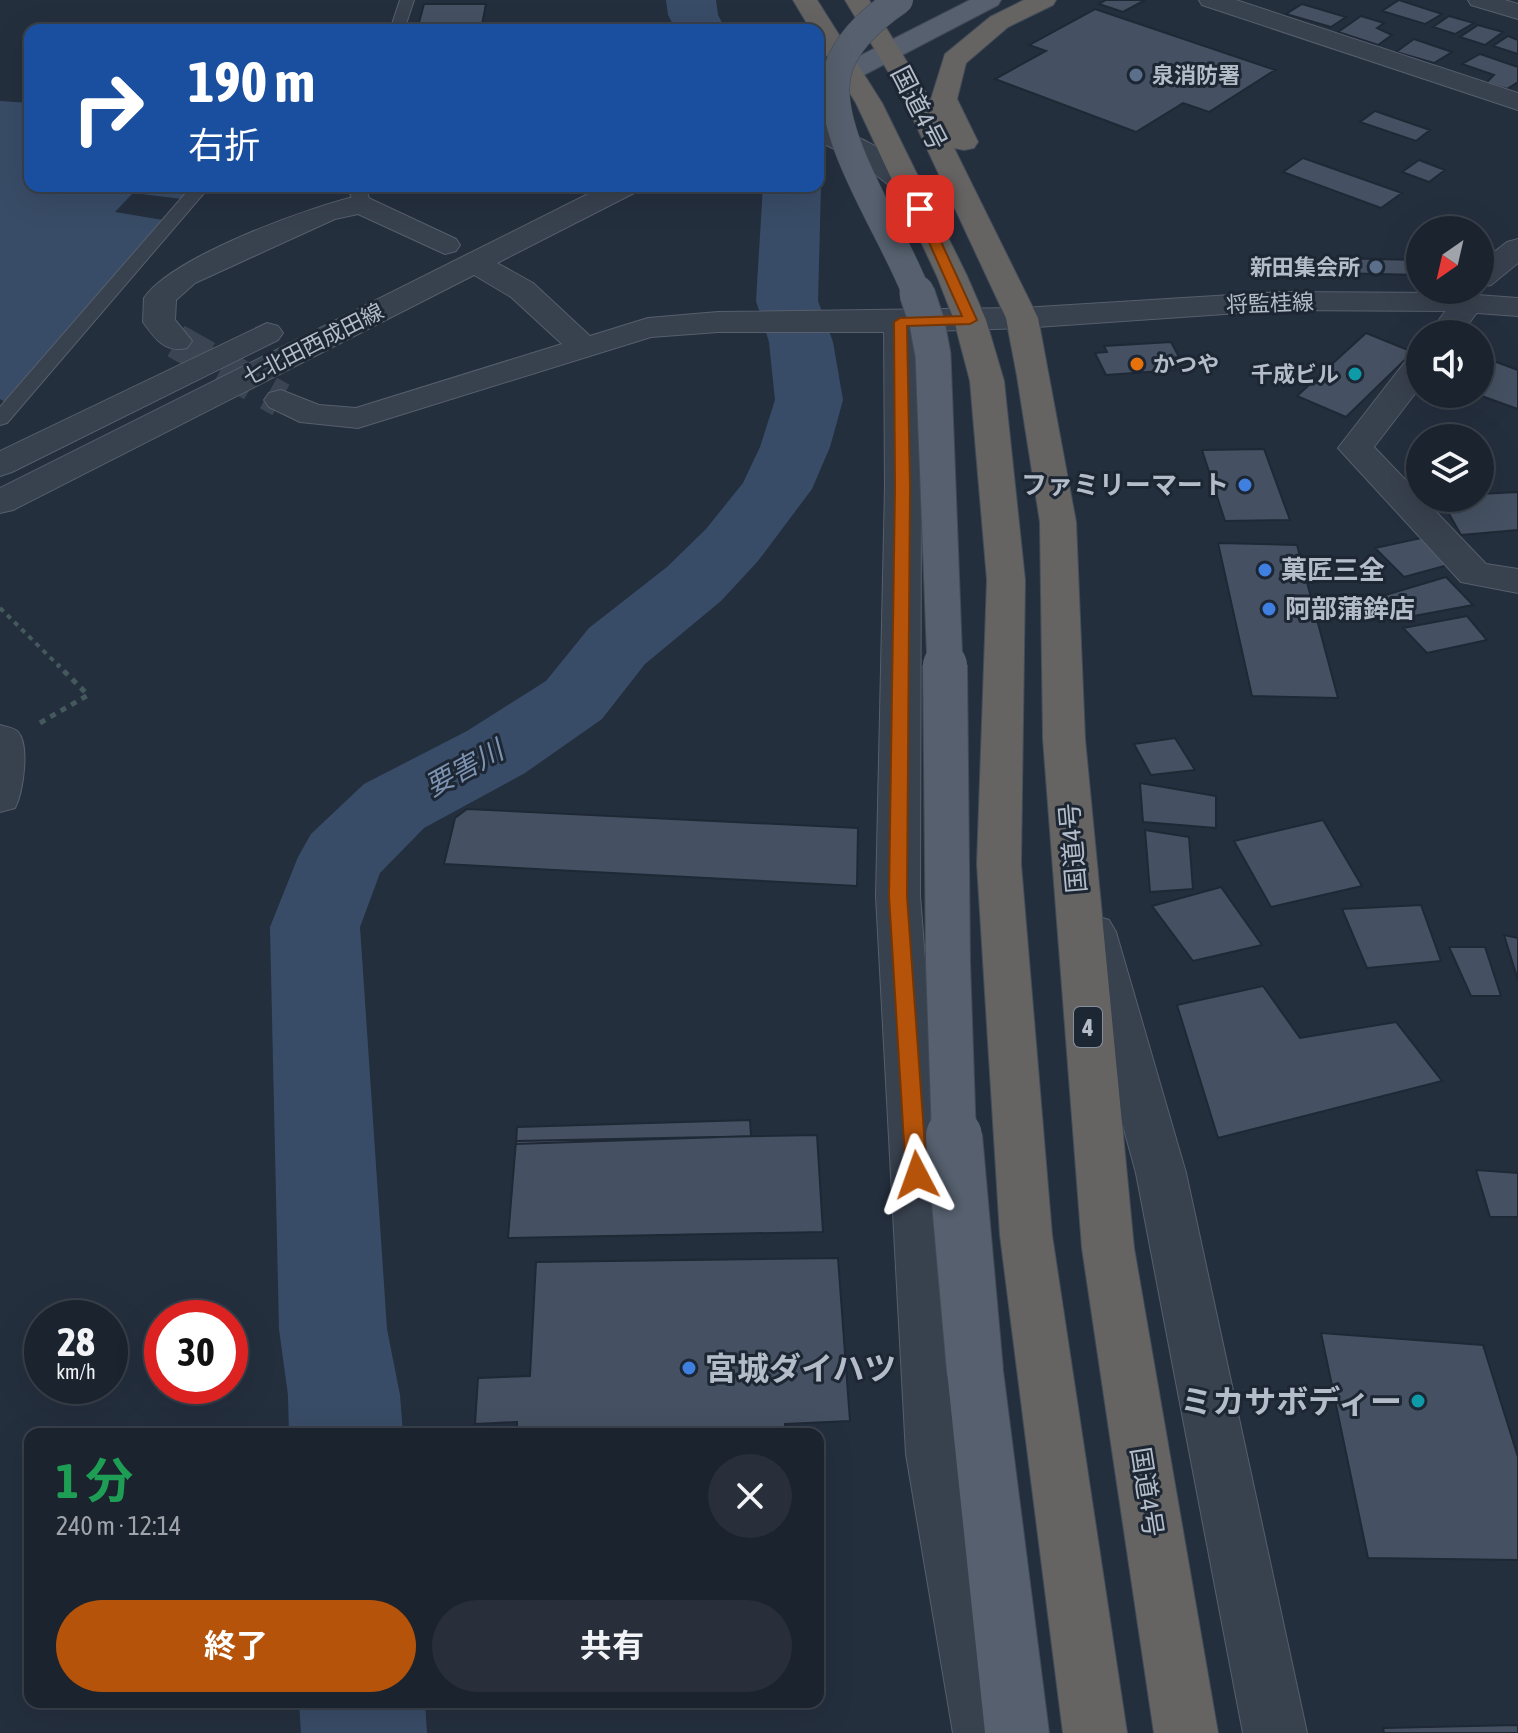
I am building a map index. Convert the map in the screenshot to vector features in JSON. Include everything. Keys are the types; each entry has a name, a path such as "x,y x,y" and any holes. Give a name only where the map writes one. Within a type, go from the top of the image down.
{"highway":[{"name":"国道4号","path":"805,0 817,24"},
{"name":"国道4号","path":"857,0 934,133 1022,318 1058,522 1064,739 1108,1248 1186,1733"},
{"path":"958,188 974,163 944,99 954,60 999,22 1044,0"},
{"name":"国道4号","path":"824,39 835,62 869,103 970,320 987,381 1006,580 999,864 1026,1235 1095,1733"}],"main road":[{"path":"899,0 864,29 851,46 837,75 836,104 849,147 917,293 933,347 945,638 944,869 955,1157 975,1371 1017,1733"},
{"path":"883,41 938,0"},
{"path":"835,62 989,0"}],"street":[{"path":"1211,0 1518,102"},
{"path":"1252,14 1275,0"},
{"path":"1480,0 1518,12"},
{"path":"824,79 835,62"},
{"path":"824,134 875,158 909,187"},
{"path":"0,465 555,192"},
{"name":"七北田西成田線","path":"0,502 614,192"},
{"path":"176,341 159,322 160,298 184,276 359,195 445,245"},
{"path":"1494,269 1518,248"},
{"path":"474,262 522,290 582,346"},
{"name":"将監桂線","path":"281,400 312,415 358,418 648,328 718,322 1022,318 1406,296"},
{"name":"将監桂線","path":"1494,301 1518,307"},
{"path":"882,322 903,487 898,896 935,1454 985,1733"},
{"path":"1406,383 1355,448 1474,574 1518,581"},
{"path":"0,797 2,741"},
{"path":"1073,864 1161,1173 1275,1733"}],"lane":[{"path":"399,24 407,0"},
{"path":"0,419 196,192"}],"path":[{"path":"0,608 88,695 2,741"}],"water":[{"path":"0,101 24,103 24,192 188,192 182,199 133,193 115,212 163,220 9,404 0,399"}],"building":[{"path":"1106,0 1145,0 1123,12 1099,4"},
{"path":"1399,0 1442,14 1425,24 1382,11"},
{"path":"424,4 486,4 482,24 419,24"},
{"path":"1302,4 1346,17 1331,27 1286,14"},
{"name":"泉消防署","path":"1095,9 1275,70 1209,112 1183,103 1136,132 995,79 1046,51 1029,45"},
{"path":"1361,16 1384,23 1377,28 1392,35 1378,45 1338,32"},
{"path":"1449,16 1474,23 1455,34 1433,27"},
{"path":"1478,25 1503,32 1485,45 1460,37"},
{"path":"1508,36 1518,40 1518,54 1493,46"},
{"path":"1414,39 1452,52 1434,63 1396,52"},
{"path":"1480,54 1518,67 1518,82 1507,89 1486,83 1494,75 1462,64"},
{"path":"1375,111 1430,130 1416,141 1360,122"},
{"path":"1303,158 1402,193 1381,208 1283,172"},
{"path":"1419,160 1445,170 1429,182 1402,172"},
{"name":"新田集会所","path":"1330,258 1406,260 1406,275 1335,273"},
{"name":"千成ビル","path":"1366,333 1406,349 1406,359 1346,417 1297,396"},
{"name":"かつや","path":"1171,342 1179,357 1170,358 1176,370 1106,375 1095,353 1107,352 1104,346"},
{"path":"1494,361 1518,370 1518,409 1494,400"},
{"name":"ファミリーマート","path":"1264,449 1290,520 1225,521 1202,450"},
{"path":"1518,492 1518,530 1461,535 1448,512 1494,512 1494,493"},
{"path":"1421,538 1448,565 1404,577 1375,548"},
{"path":"1218,543 1297,545 1338,698 1252,696"},
{"path":"1446,577 1473,605 1403,618 1382,596"},
{"path":"1467,616 1487,640 1427,653 1403,628"},
{"path":"1175,738 1195,770 1151,775 1134,744"},
{"path":"1140,783 1216,796 1216,828 1143,822"},
{"path":"467,809 858,828 857,886 444,864 455,818"},
{"path":"1323,820 1362,886 1271,907 1234,841"},
{"path":"1145,830 1189,837 1193,889 1150,892"},
{"path":"1221,887 1262,945 1193,961 1152,906"},
{"path":"1421,905 1441,961 1367,968 1342,909"},
{"path":"1504,935 1518,938 1518,980"},
{"path":"1449,947 1485,947 1501,996 1471,996"},
{"path":"1263,986 1300,1038 1396,1022 1442,1081 1218,1138 1177,1005"},
{"path":"750,1120 751,1136 516,1144 517,1127"},
{"path":"817,1135 823,1232 508,1238 516,1141"},
{"path":"1476,1170 1518,1173 1518,1217 1490,1217"},
{"path":"838,1258 850,1421 785,1424 785,1428 517,1428 517,1422 475,1424 478,1378 530,1376 536,1262"},
{"name":"ミカサボディー","path":"1321,1333 1483,1345 1518,1457 1518,1560 1368,1558"},
{"path":"1518,1725 1518,1733 1384,1733 1383,1728"}],"waterway":[{"name":"要害川","path":"691,0 698,24"},
{"name":"要害川","path":"346,1428 344,1395 333,1329 315,927 342,857 394,806 496,752 574,700 617,646 694,584 732,545 776,489 795,447 809,400 801,342 787,301 792,192"},
{"name":"要害川","path":"362,1708 364,1733"}],"tunnel":[{"path":"176,341 281,400"}],"place":[{"name":"泉消防署","path":"1136,75"},
{"name":"新田集会所","path":"1376,267"},
{"name":"かつや","path":"1137,364"},
{"name":"千成ビル","path":"1355,374"},
{"name":"ファミリーマート","path":"1245,485"},
{"name":"菓匠三全","path":"1265,570"},
{"name":"阿部蒲鉾店","path":"1269,609"},
{"name":"宮城ダイハツ","path":"689,1368"},
{"name":"ミカサボディー","path":"1418,1401"}],"route":[{"path":"917,1175 898,896 903,487 900,322 970,320 920,209"}]}
